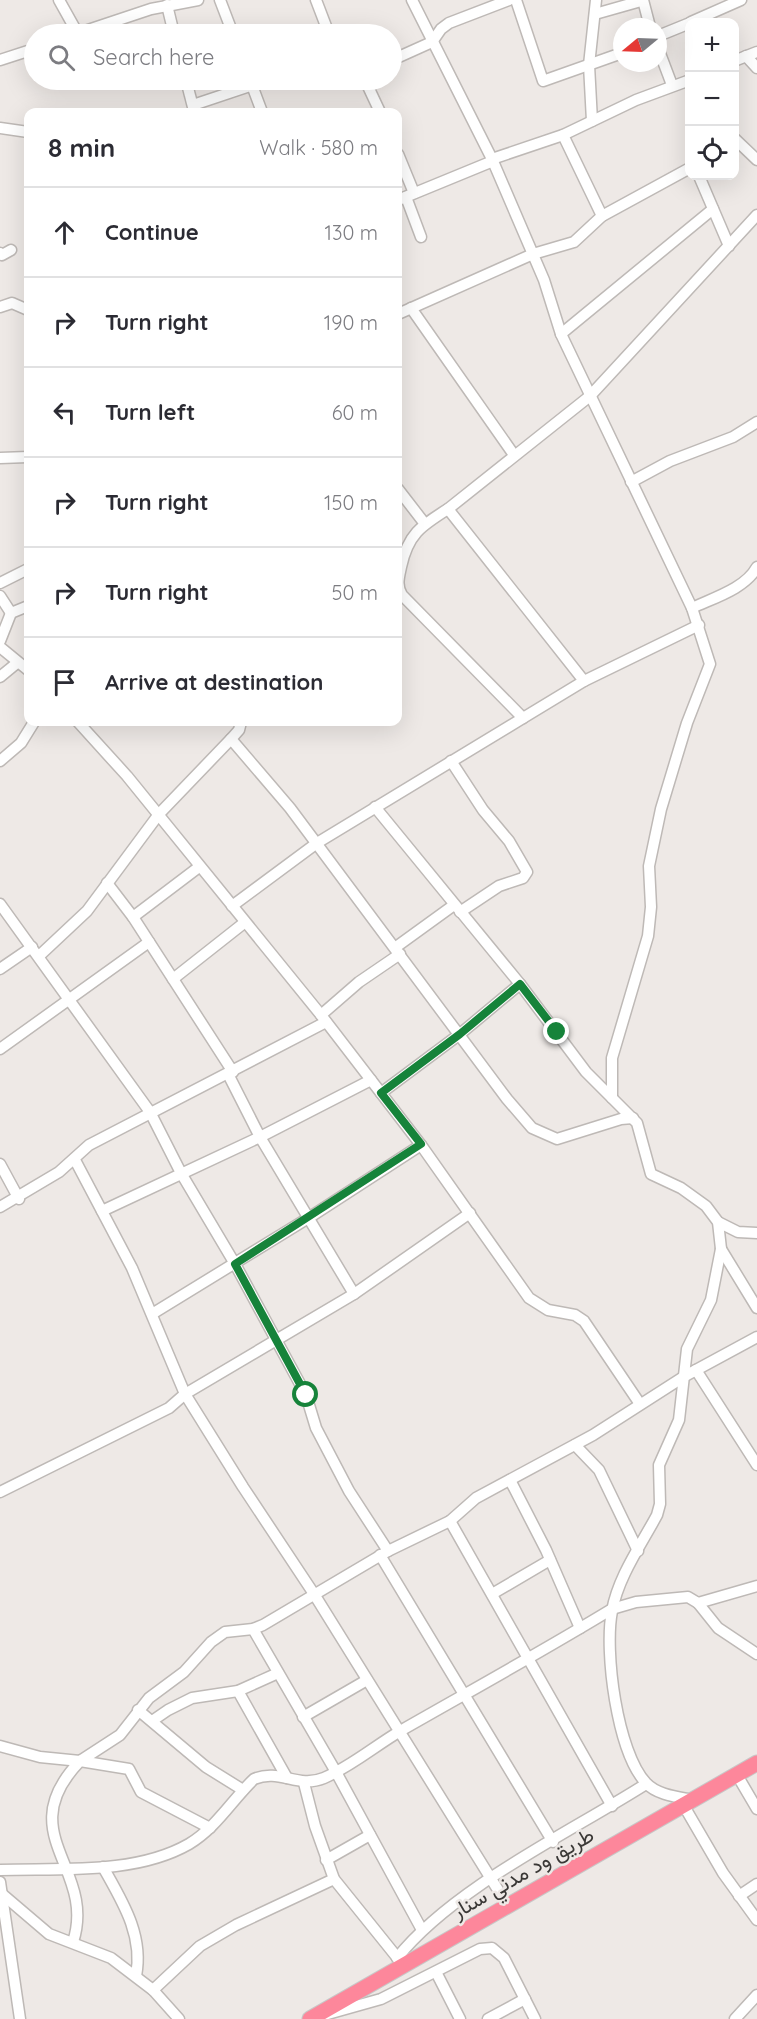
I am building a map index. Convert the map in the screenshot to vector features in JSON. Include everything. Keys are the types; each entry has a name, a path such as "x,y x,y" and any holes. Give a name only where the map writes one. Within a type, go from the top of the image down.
{"highway":[{"name":"طريق ود مدني سنار","path":"312,2018 401,1962 508,1906 757,1763"}],"street":[{"path":"59,0 72,24"},
{"path":"101,24 148,5 167,5 198,0"},
{"path":"220,0 228,24"},
{"path":"316,0 325,24"},
{"path":"412,0 492,160 533,254 561,334 692,608 710,664 687,723 661,809 650,866 651,907 648,936 612,1058 612,1099"},
{"path":"402,56 432,42 441,29 449,23 509,0"},
{"path":"516,0 543,81 613,56"},
{"path":"592,122 589,65 596,0"},
{"path":"595,14 642,0 647,18"},
{"path":"701,18 741,0"},
{"path":"167,5 172,24"},
{"path":"667,32 685,25"},
{"path":"0,60 24,52"},
{"path":"752,54 757,69"},
{"path":"406,196 492,160 563,135 680,82 667,62"},
{"path":"189,90 194,108"},
{"path":"196,108 236,90"},
{"path":"254,90 260,108"},
{"path":"370,90 378,108"},
{"path":"0,129 24,132"},
{"path":"563,135 602,216"},
{"path":"739,142 757,160"},
{"path":"402,312 533,254 574,242 590,224 602,216 685,171"},
{"path":"402,175 406,196 421,237"},
{"path":"701,180 729,246"},
{"path":"561,334 712,209"},
{"path":"402,569 407,544 425,524 448,509 590,396 753,219"},
{"path":"753,219 757,234"},
{"path":"0,307 12,303 24,308"},
{"path":"411,308 514,455"},
{"path":"632,482 670,461 733,437 757,423"},
{"path":"0,458 24,457"},
{"path":"402,494 425,524"},
{"path":"448,509 585,681"},
{"path":"692,608 743,583 751,577 757,567"},
{"path":"0,583 24,571"},
{"path":"402,593 523,718"},
{"path":"0,596 11,613"},
{"path":"0,641 11,613 24,608"},
{"path":"232,906 317,843 451,761 585,681 699,625"},
{"path":"0,647 24,667"},
{"path":"0,677 17,663"},
{"path":"0,761 21,743 32,726"},
{"path":"82,726 159,814 199,867 323,1018 421,1144 529,1298 548,1310 574,1315 585,1320 640,1404"},
{"path":"39,956 69,931 159,814 231,739 240,726"},
{"path":"231,739 317,843 507,1099 532,1128 546,1137 557,1139 633,1118"},
{"path":"0,1207 19,1198 75,1160 89,1145 230,1073 323,1018 359,982 398,950 457,908 499,886 524,878 527,872 509,841 483,810 451,761"},
{"path":"375,807 520,984 586,1072 633,1118 639,1128 651,1174 681,1188 706,1206 718,1222 738,1232 757,1233"},
{"path":"133,917 199,867"},
{"path":"107,883 133,917 230,1073 260,1137 310,1217 354,1294"},
{"path":"0,904 150,1112 181,1173 235,1264 306,1395 316,1428 349,1491 464,1694 553,1842"},
{"path":"173,979 244,922"},
{"path":"0,1049 71,1001 149,942"},
{"path":"0,969 32,946"},
{"path":"381,1093 460,1034 520,984"},
{"path":"102,1211 260,1137 371,1080"},
{"path":"152,1314 310,1217 421,1144"},
{"path":"75,1160 152,1314 185,1394 237,1478 314,1594 489,1879 508,1906"},
{"path":"0,1164 19,1198"},
{"path":"0,1492 164,1411 185,1394 354,1294 470,1213"},
{"path":"718,1222 721,1249 711,1300 687,1349 679,1420 659,1465 660,1504 657,1515 620,1586 612,1609 608,1639 610,1674 619,1719 646,1784 689,1803 739,1896 757,1920"},
{"path":"721,1249 757,1308"},
{"path":"74,1942 78,1912 67,1868 55,1842 51,1806 56,1793 80,1761 120,1735 149,1698 184,1672 220,1635 230,1631 253,1629 384,1553 450,1521 476,1497 575,1445 685,1376 757,1337"},
{"path":"696,1370 757,1465"},
{"path":"575,1445 599,1470 638,1551"},
{"path":"510,1480 550,1560 580,1628"},
{"path":"450,1521 612,1806"},
{"path":"492,1594 550,1560"},
{"path":"699,1603 757,1586"},
{"path":"0,1870 103,1867 161,1855 189,1844 210,1828 243,1790 263,1775 287,1778 304,1784 336,1772 398,1732 529,1659 612,1609 668,1597 688,1597 699,1603 718,1628 757,1654"},
{"path":"253,1629 336,1772 422,1930"},
{"path":"152,1721 192,1698 238,1691 278,1673"},
{"path":"303,1717 367,1680"},
{"path":"238,1691 287,1778"},
{"path":"138,1710 206,1767 243,1790"},
{"path":"0,1746 40,1757 129,1769 141,1792 210,1828"},
{"path":"737,1775 757,1809"},
{"path":"304,1784 326,1860 334,1879 401,1962 422,1930 489,1879 646,1784"},
{"path":"326,1860 370,1835"},
{"path":"103,1867 134,1929 140,1958 136,1976"},
{"path":"153,1990 200,1946 236,1925 334,1879"},
{"path":"0,1882 20,2019"},
{"path":"739,1896 757,1884"},
{"path":"2,1894 36,1926 49,1934 111,1958 153,1990 179,2019"},
{"path":"312,2018 348,2010 381,1999 480,1949 492,1948 504,1958 535,2019"},
{"path":"436,1971 460,2019"},
{"path":"735,2019 756,1998"},
{"path":"488,2019 525,1999"}],"route":[{"path":"306,1395 235,1264 363,1184 421,1144 381,1093 460,1034 490,1006 520,984 557,1032"}]}
